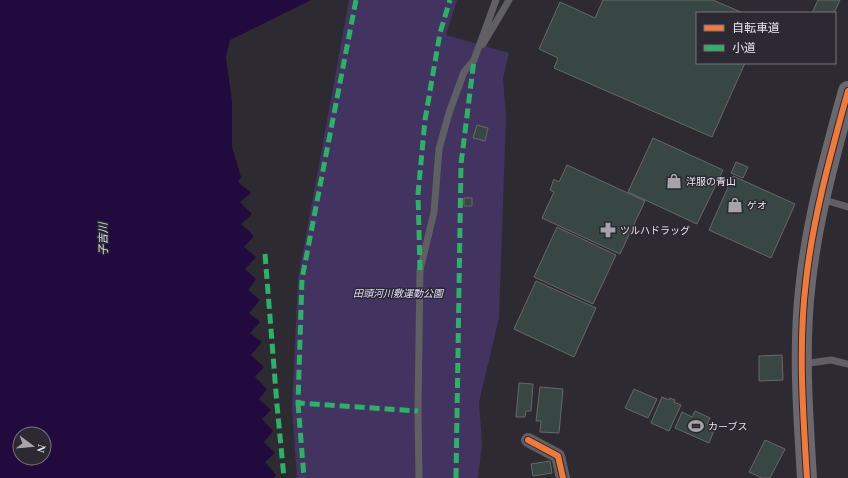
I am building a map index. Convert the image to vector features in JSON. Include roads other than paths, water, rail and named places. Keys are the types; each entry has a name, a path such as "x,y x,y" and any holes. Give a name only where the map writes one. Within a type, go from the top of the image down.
{"street":[{"path":"807,478 802,364 802,332 806,281 820,199 848,91"},
{"path":"528,440 558,456 563,478"}],"lane":[{"path":"474,60 496,0"},
{"path":"419,478 418,411 420,270 434,212 439,149 449,113 464,72 474,60 509,0"},
{"path":"820,199 848,207"},
{"path":"802,364 831,360 848,364"}],"water":[{"name":"子吉川","path":"0,0 311,0 230,40 226,57 232,102 232,147 241,177 238,182 251,193 240,202 252,214 241,224 254,236 244,247 256,257 245,269 256,279 248,290 260,300 249,313 260,322 250,333 262,342 251,355 264,367 255,377 267,389 259,399 271,410 262,419 273,431 264,442 275,453 265,462 276,475 274,478 0,478"}],"place":[{"name":"洋服の青山","path":"674,181"},
{"name":"ゲオ","path":"735,205"},
{"name":"ツルハドラッグ","path":"608,230"},
{"name":"カーブス","path":"696,426"}],"park label":[{"name":"田頭河川敷運動公園","path":"398,293"}]}
